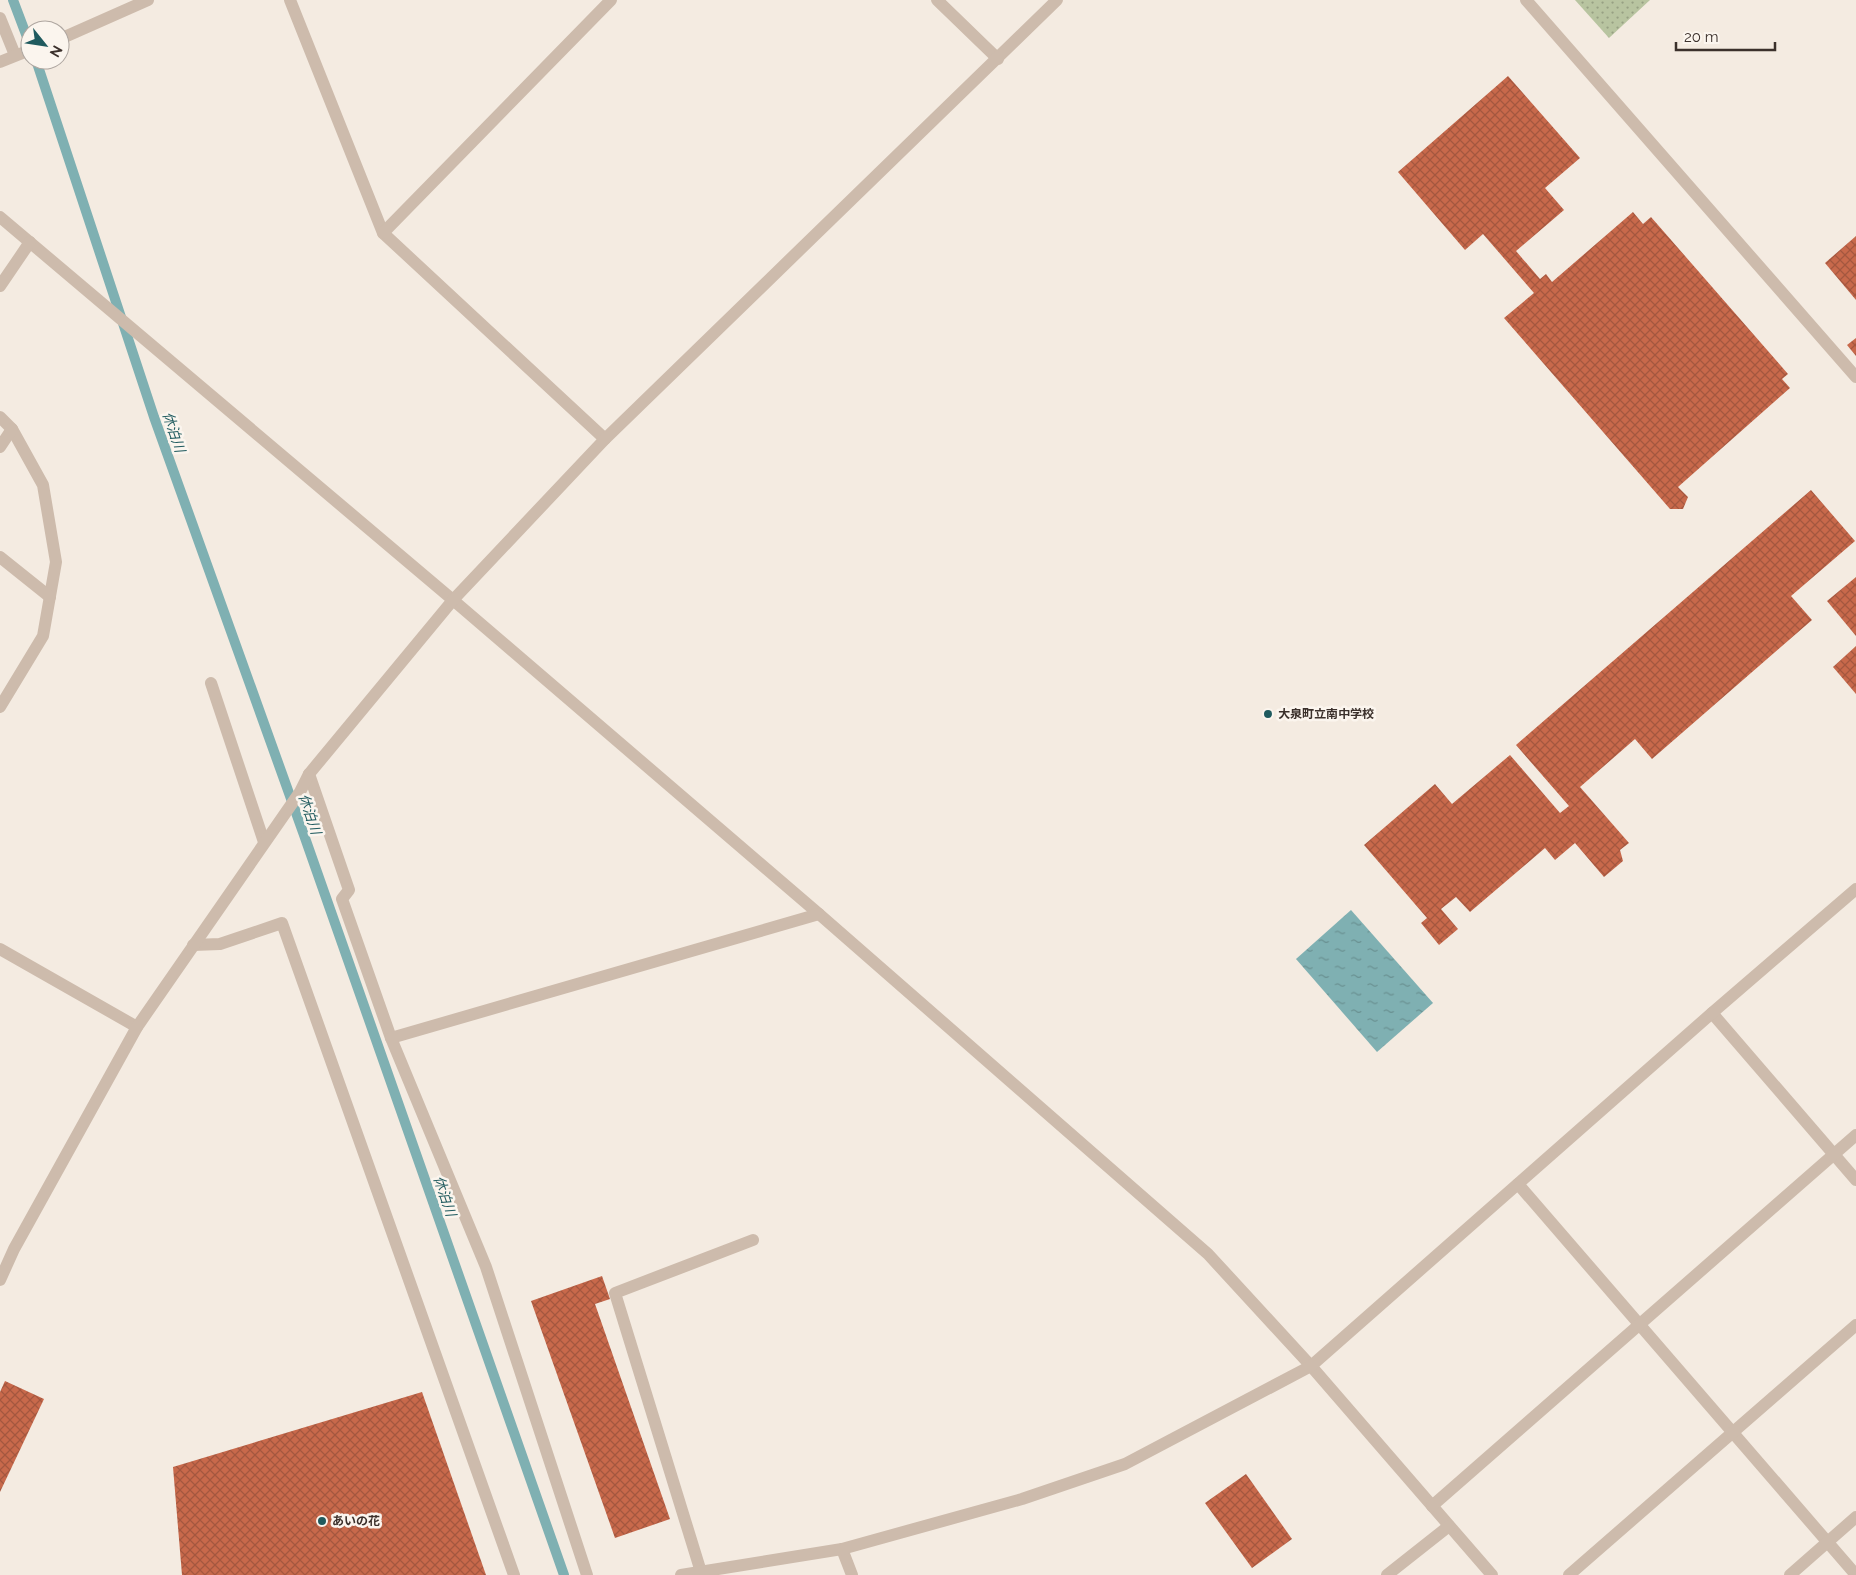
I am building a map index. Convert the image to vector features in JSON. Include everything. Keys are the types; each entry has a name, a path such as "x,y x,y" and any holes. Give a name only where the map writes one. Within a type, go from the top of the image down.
{"street":[{"path":"70,35 148,0"},
{"path":"290,0 383,234 605,439"},
{"path":"383,234 611,0"},
{"path":"937,0 998,59"},
{"path":"0,1280 14,1249 136,1027 300,792 309,774 453,600 605,439 1057,0"},
{"path":"1526,0 1856,377"},
{"path":"0,18 14,55"},
{"path":"0,62 20,53"},
{"path":"0,217 453,600 819,914 1208,1254 1311,1366 1492,1575"},
{"path":"0,286 30,242"},
{"path":"0,417 12,429 43,486 56,562 43,636 0,707"},
{"path":"0,447 12,429"},
{"path":"0,557 50,597"},
{"path":"211,683 264,842"},
{"path":"309,774 349,890 342,899 391,1038 486,1267 587,1575"},
{"path":"682,1575 842,1549 1022,1499 1125,1464 1311,1366 1712,1013 1856,889"},
{"path":"391,1038 819,914"},
{"path":"193,945 220,944 282,923 514,1575"},
{"path":"0,949 136,1027"},
{"path":"1712,1013 1856,1180"},
{"path":"1432,1506 1856,1135"},
{"path":"1518,1184 1856,1575"},
{"path":"701,1572 614,1293 753,1240"},
{"path":"1569,1575 1856,1326"},
{"path":"1790,1575 1856,1517"},
{"path":"1387,1575 1449,1526"},
{"path":"842,1549 852,1575"}],"green space":[{"path":"1575,0 1650,0 1609,38"}],"water":[{"path":"1351,910 1433,1003 1377,1052 1296,959"}],"building":[{"path":"1508,76 1580,158 1545,188 1564,210 1516,251 1540,279 1546,274 1552,282 1633,212 1643,224 1651,217 1788,374 1782,379 1790,388 1678,487 1688,497 1683,509 1670,509 1504,318 1534,293 1483,234 1465,250 1398,172"},
{"path":"1856,236 1856,300 1825,263"},
{"path":"1856,338 1856,356 1847,345"},
{"path":"1811,490 1855,541 1791,596 1812,620 1652,759 1635,739 1580,787 1629,843 1620,850 1623,861 1604,877 1575,843 1555,860 1545,848 1470,912 1456,897 1441,909 1458,929 1439,945 1421,923 1427,918 1364,845 1435,784 1452,804 1510,755 1560,813 1569,806 1516,745"},
{"path":"1856,577 1856,636 1827,601"},
{"path":"1856,646 1856,694 1833,667"},
{"path":"602,1276 610,1299 595,1304 670,1519 615,1538 531,1301"},
{"path":"5,1381 44,1399 0,1492 0,1392"},
{"name":"あいの花","path":"422,1392 486,1575 182,1575 173,1467"},
{"path":"1246,1474 1292,1539 1252,1568 1205,1503"}],"waterway":[{"name":"休泊川","path":"13,0 21,20"},
{"name":"休泊川","path":"39,70 154,417 304,835 564,1575"}],"place":[{"name":"大泉町立南中学校","path":"1268,714"},
{"name":"あいの花","path":"322,1521"}]}
